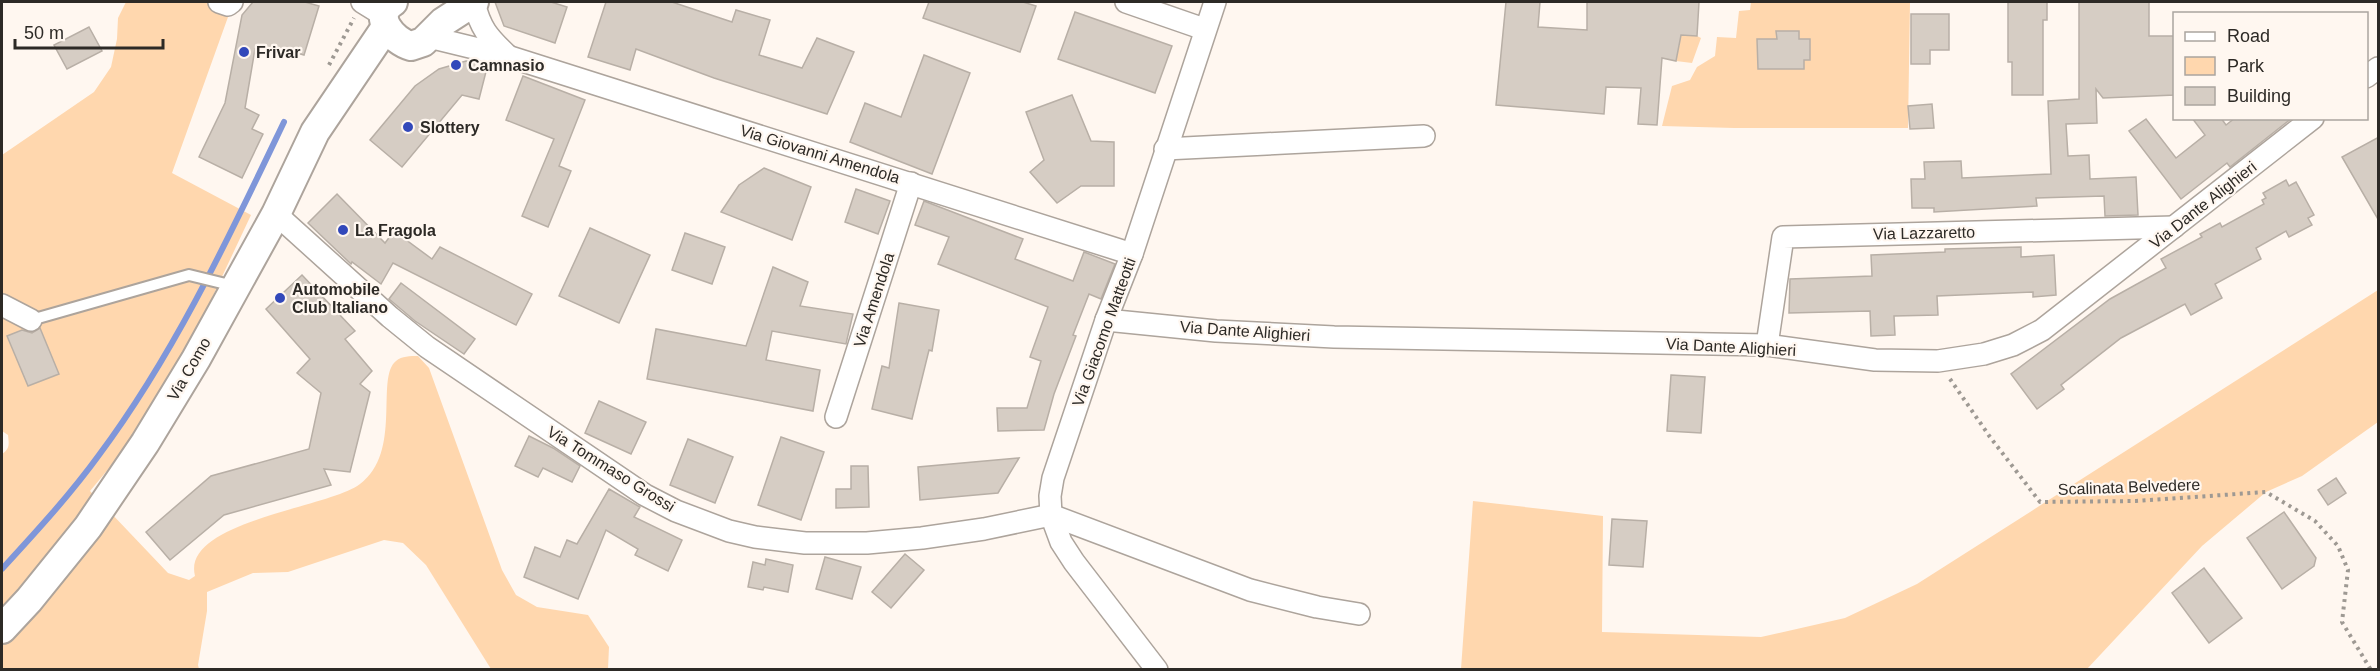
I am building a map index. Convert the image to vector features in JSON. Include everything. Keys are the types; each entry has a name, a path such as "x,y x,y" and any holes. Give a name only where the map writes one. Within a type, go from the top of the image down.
{"main road":[{"name":"Via Como","path":"345,89 420,42 443,22 474,2"},
{"name":"Via Como","path":"2,629 29,600 88,527 139,452 196,359 234,286 276,214 315,132 345,89 381,11"},
{"path":"381,11 397,40 420,42"}],"street":[{"path":"219,2 228,5 232,2"},
{"name":"Via Giovanni Amendola","path":"474,2 479,23 507,56"},
{"path":"1126,2 1204,29"},
{"name":"Via Giacomo Matteotti","path":"1157,669 1070,557 1057,536 1051,515 1050,496 1053,478 1106,320 1132,254 1204,29 1215,2"},
{"name":"Via Giovanni Amendola","path":"420,42 507,56 1132,254"},
{"name":"Via Dante Alighieri","path":"1106,320 1216,332 1334,337 1767,345 1875,360 1938,361 1984,354 2013,345 2042,330 2310,120"},
{"path":"1165,149 1424,136"},
{"name":"Via Amendola","path":"836,417 911,183"},
{"name":"Via Tommaso Grossi","path":"276,214 408,331 457,368 653,500 692,518 729,531 783,541 867,543 944,536 1051,515"},
{"name":"Via Lazzaretto","path":"1767,345 1783,237 2174,227"},
{"path":"2,305 31,320"},
{"path":"1051,515 1250,590 1317,608 1359,614"}],"lane":[{"path":"31,320 189,275 234,286"}],"path":[{"name":"Scalinata Belvedere","path":"1938,361 1990,437 2040,502 2136,501 2266,492 2315,521 2338,546 2348,570 2342,621 2371,669"}],"green space":[{"path":"126,2 217,2 228,17 172,173 251,215 211,300 168,379 115,461 90,491 168,573 189,580 195,576 197,557 211,542 233,529 343,493 360,484 373,470 381,454 385,436 390,370 398,359 418,356 429,368 502,570 516,595 537,607 588,615 609,647 608,669 491,669 426,565 403,543 384,540 288,572 253,573 207,592 207,611 199,669 2,669 2,454 9,444 8,435 2,431 2,155 94,92 111,67 117,39 118,18"},
{"path":"1751,2 1910,2 1908,128 1662,126 1672,86 1690,80 1697,67 1715,56 1717,37 1736,38 1739,11 1750,10","holes":["1776,32 1799,32 1799,39 1810,60 1804,60 1804,69 1758,69 1757,39 1777,39"]},
{"path":"1660,34 1701,38 1692,63 1676,61 1680,42 1666,39 1663,58 1659,54"},
{"path":"2378,290 2378,422 2302,476 2266,492 2202,546 2087,669 1461,669 1473,501 1603,516 1602,632 1761,637 1845,618 1917,584"}],"building":[{"path":"253,2 305,2 319,6 304,55 280,48 278,56 255,49 245,108 259,115 252,129 263,134 242,178 199,157 225,103 242,15"},
{"path":"495,2 551,2 567,7 555,43 504,26"},
{"path":"606,2 672,2 732,22 736,10 770,20 759,55 802,68 817,38 854,52 827,114 714,78 636,49 630,70 588,57"},
{"path":"929,2 1023,2 1036,6 1020,52 923,18"},
{"path":"1506,2 1540,2 1538,27 1587,30 1587,2 1699,2 1697,36 1681,35 1676,61 1662,58 1657,125 1638,124 1641,88 1606,87 1604,114 1496,105"},
{"path":"2008,2 2047,2 2047,20 2043,20 2043,95 2012,95 2012,62 2008,62"},
{"path":"2079,2 2149,2 2149,36 2173,36 2173,95 2103,98 2096,89 2097,123 2066,124 2068,156 2089,155 2090,179 2136,177 2138,215 2105,216 2104,196 2036,198 2037,206 1934,212 1934,208 1912,208 1911,179 1925,179 1924,162 1961,161 1962,178 2051,174 2048,101 2079,99"},
{"path":"1075,12 1172,46 1155,93 1058,59"},
{"path":"1911,14 1949,14 1949,50 1930,50 1930,64 1911,64"},
{"path":"89,27 102,51 67,69 54,45"},
{"path":"1776,31 1799,31 1799,39 1810,39 1810,60 1804,60 1804,69 1758,69 1757,39 1777,39"},
{"path":"924,55 970,73 932,174 850,142 865,103 901,117"},
{"path":"466,61 488,64 479,99 462,95 402,167 370,140 415,86 439,69"},
{"path":"523,76 585,100 559,166 571,171 548,227 522,216 554,139 506,120"},
{"path":"1072,95 1091,141 1114,142 1114,186 1081,186 1057,203 1030,172 1044,160 1026,112"},
{"path":"1932,104 1934,128 1910,129 1908,106"},
{"path":"2146,119 2176,158 2205,135 2194,120 2222,120 2226,125 2232,120 2289,120 2230,167 2227,163 2181,199 2129,131"},
{"path":"2379,137 2379,221 2342,157"},
{"path":"764,168 811,187 792,240 721,212 739,185"},
{"path":"2286,180 2289,186 2296,182 2314,215 2308,218 2312,225 2289,237 2286,231 2256,248 2261,259 2215,284 2222,298 2191,315 2185,304 2121,338 2061,385 2064,389 2037,409 2011,374 2110,299 2166,268 2161,259 2202,237 2200,234 2220,223 2222,227 2264,204 2262,200 2266,198 2263,193"},
{"path":"856,189 890,201 878,234 845,222"},
{"path":"337,194 385,243 394,231 432,259 440,247 532,294 516,325 393,263 381,284 352,262 351,264 308,223"},
{"path":"924,201 1023,239 1015,259 1073,281 1084,252 1115,264 1101,299 1089,294 1073,335 1076,336 1054,394 1044,430 998,431 997,408 1027,408 1041,361 1030,357 1048,307 938,264 949,237 915,225"},
{"path":"590,228 650,255 619,323 559,296"},
{"path":"685,233 725,247 712,284 672,270"},
{"path":"2021,247 2021,257 2054,255 2056,295 2033,297 2033,292 1937,296 1938,315 1894,316 1895,335 1871,336 1870,311 1789,313 1790,279 1872,276 1871,255 1945,252 1945,249"},
{"path":"773,267 808,282 800,306 853,314 846,344 772,331 766,360 820,370 813,411 647,379 656,329 746,346"},
{"path":"302,275 355,331 345,339 372,371 360,384 370,392 350,472 324,469 331,485 224,515 170,560 146,532 211,476 309,449 321,393 297,373 310,359 266,309"},
{"path":"401,283 475,339 464,354 415,321 389,299"},
{"path":"899,303 939,310 932,351 929,350 912,419 872,409 882,366 889,368"},
{"path":"40,328 59,374 28,386 7,336 22,330 32,333"},
{"path":"1671,375 1705,377 1701,433 1667,431"},
{"path":"599,401 646,422 631,454 585,433"},
{"path":"529,436 553,448 580,466 572,482 543,468 538,477 515,466"},
{"path":"781,437 824,452 801,520 758,505"},
{"path":"688,439 733,457 715,503 670,485"},
{"path":"1019,458 998,493 920,500 918,467"},
{"path":"851,466 868,466 869,507 836,508 836,489 851,489"},
{"path":"2336,478 2346,493 2328,505 2318,490"},
{"path":"609,489 640,507 634,517 682,540 668,571 635,555 638,549 606,530 578,599 524,577 535,547 560,557 567,540 577,544"},
{"path":"2284,512 2316,558 2314,566 2282,589 2247,538"},
{"path":"1612,519 1647,521 1643,567 1609,565"},
{"path":"905,554 924,570 891,608 872,592"},
{"path":"825,557 861,567 852,599 816,589"},
{"path":"766,559 793,565 788,592 764,587 763,590 748,587 753,562 765,565"},
{"path":"2204,568 2242,618 2209,643 2172,593"}],"waterway":[{"path":"2,569 88,470 127,416 199,293 284,122"}],"place":[{"name":"Frivar","path":"244,52"},
{"name":"Camnasio","path":"456,65"},
{"name":"Slottery","path":"408,127"},
{"name":"La Fragola","path":"343,230"},
{"name":"Automobile Club Italiano","path":"280,298"}]}
